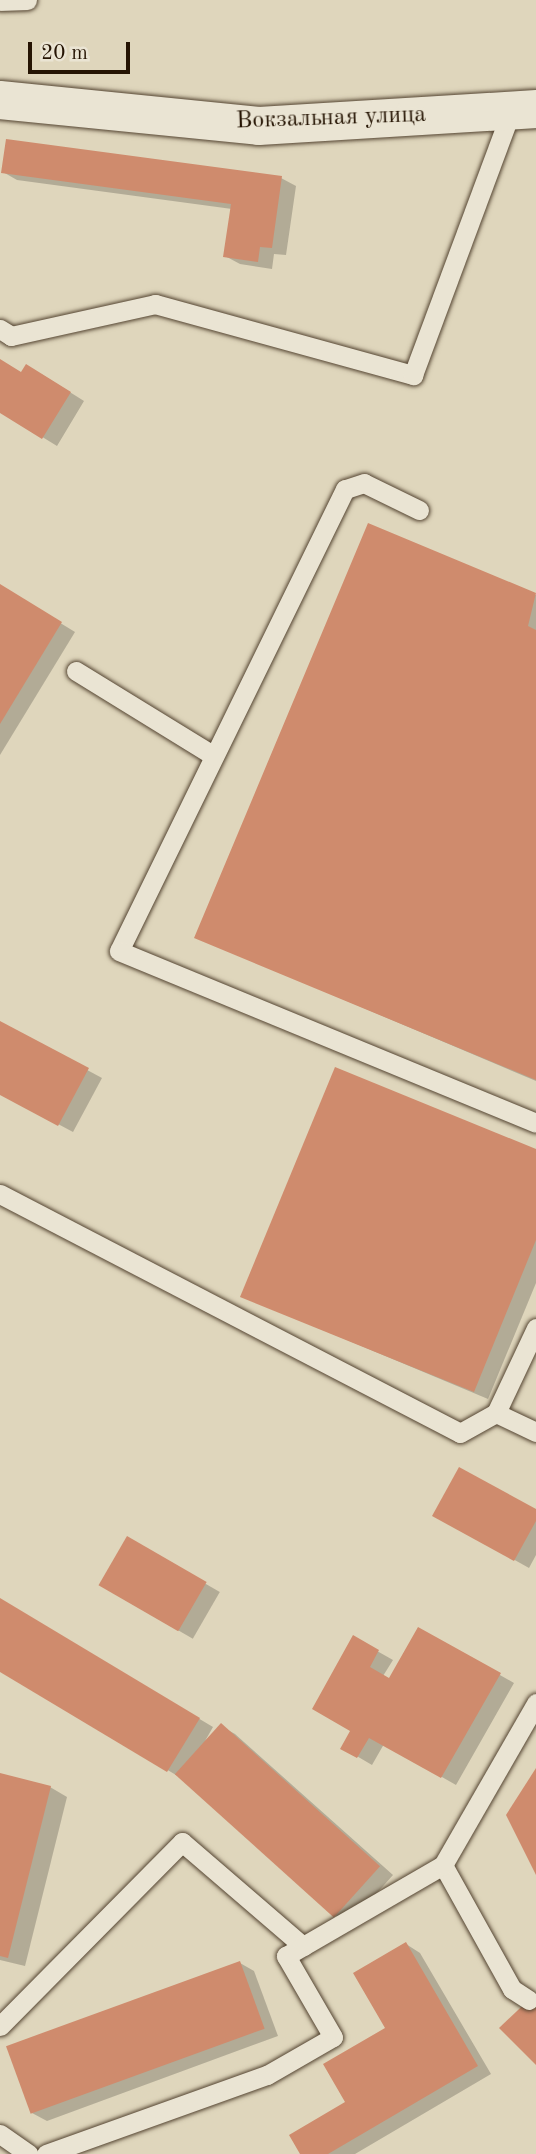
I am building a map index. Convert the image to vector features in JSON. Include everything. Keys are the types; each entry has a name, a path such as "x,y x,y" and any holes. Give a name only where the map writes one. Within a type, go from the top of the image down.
{"street":[{"name":"Вокзальная улица","path":"0,100 259,126 523,110"}],"lane":[{"path":"0,1 27,0"},
{"path":"0,329 11,336 155,304 413,375 523,110"},
{"path":"419,510 364,483 345,489 118,951 536,1123"},
{"path":"76,671 214,755"},
{"path":"0,1194 460,1433 496,1413 536,1328"},
{"path":"496,1413 536,1432"},
{"path":"46,2154 267,2075 332,2036 286,1956 443,1864 536,1703"},
{"path":"0,2025 182,1842 303,1946"},
{"path":"443,1864 512,1989 529,2000"},
{"path":"0,2134 29,2154"}],"building":[{"path":"6,139 282,176 272,248 260,247 258,262 223,257 231,204 1,173"},
{"path":"0,359 21,372 26,364 71,392 42,439 0,413"},
{"path":"368,523 536,593 528,626 536,630 536,1080 194,938"},
{"path":"0,584 62,622 0,724"},
{"path":"0,1021 89,1068 58,1126 0,1095"},
{"path":"335,1067 536,1149 536,1240 474,1392 240,1297"},
{"path":"459,1467 536,1509 536,1521 514,1561 432,1516"},
{"path":"127,1536 207,1582 178,1631 98,1585"},
{"path":"0,1598 200,1718 167,1772 0,1672"},
{"path":"418,1627 501,1673 441,1778 369,1738 357,1758 340,1749 350,1731 312,1709 353,1635 379,1650 370,1667 389,1678"},
{"path":"221,1723 380,1866 334,1917 175,1774"},
{"path":"536,1768 536,1875 506,1815"},
{"path":"0,1773 51,1786 8,1958 0,1956"},
{"path":"406,1942 478,2066 328,2154 300,2154 289,2135 345,2102 323,2064 385,2028 353,1973"},
{"path":"240,1961 265,2029 31,2114 6,2046"},
{"path":"536,1993 536,2065 499,2028"}]}
